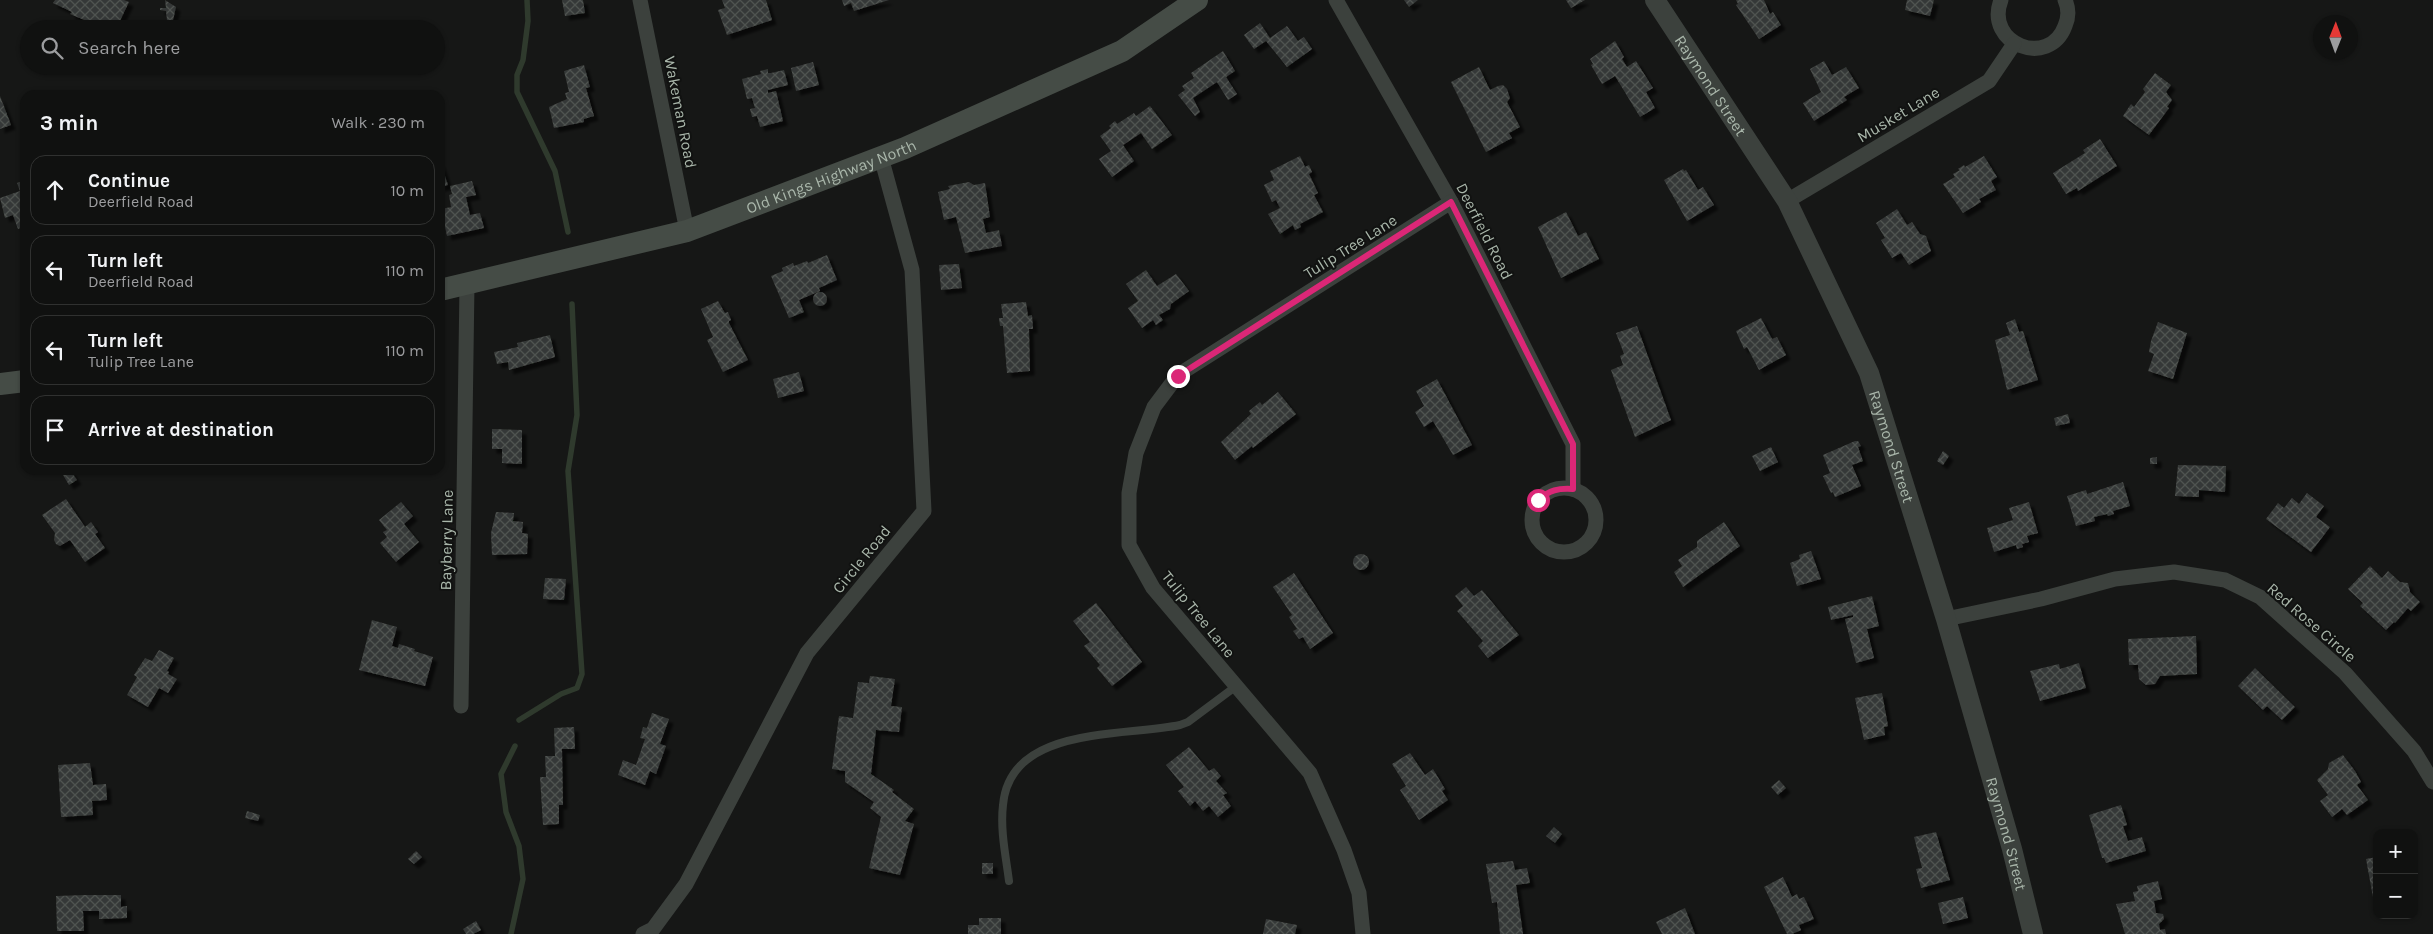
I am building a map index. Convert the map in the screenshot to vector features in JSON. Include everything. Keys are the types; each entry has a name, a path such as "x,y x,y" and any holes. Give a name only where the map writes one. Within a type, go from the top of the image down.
{"main road":[{"name":"Old Kings Highway North","path":"445,289 687,231 881,157 1122,51 1197,0"},
{"path":"0,384 20,382"}],"street":[{"name":"Wakeman Road","path":"640,0 687,231"},
{"name":"Deerfield Road","path":"1336,0 1451,202 1573,444 1573,489"},
{"name":"Raymond Street","path":"1655,0 1787,201 1869,372 1946,619 2012,849 2034,934"},
{"path":"2001,0 1998,8 1998,22 2004,34 2014,44 2027,48 2041,48 2053,42 2063,32 2068,20 2065,0"},
{"name":"Musket Lane","path":"1787,201 1989,81 2014,44"},
{"name":"Circle Road","path":"643,934 653,929 686,884 807,653 924,511 912,270 881,157"},
{"name":"Tulip Tree Lane","path":"1364,934 1359,893 1344,850 1310,773 1153,588 1129,545 1128,493 1136,453 1154,407 1178,376 1451,202"},
{"name":"Bayberry Lane","path":"461,706 467,284"},
{"path":"1560,488 1573,489 1584,494 1592,504 1597,516 1596,528 1590,540 1581,548 1568,552 1556,552 1544,546 1536,536 1532,524 1533,512 1538,500 1548,492 1560,488"},
{"name":"Red Rose Circle","path":"1946,619 2040,599 2115,579 2174,572 2225,580 2260,597 2345,673 2414,751 2433,782"}],"lane":[{"path":"1009,882 1003,805 1009,781 1025,761 1036,753 1078,738 1180,725 1236,687"}],"building":[{"path":"55,0 124,0 129,2 120,20 84,20 70,14 72,12 53,3"},
{"path":"165,0 176,7 173,20 167,20 166,11 160,10 160,8 166,8"},
{"path":"562,0 583,0 585,13 565,16"},
{"path":"722,0 766,0 772,20 727,35 718,10 725,8"},
{"path":"842,0 889,0 854,11 851,3 844,6"},
{"path":"1404,0 1418,0 1409,7"},
{"path":"1566,0 1585,0 1571,8"},
{"path":"1736,0 1764,0 1770,14 1773,12 1781,25 1759,39 1736,5 1738,4"},
{"path":"1907,0 1934,0 1930,16 1905,10"},
{"path":"1260,23 1270,38 1287,26 1298,41 1304,37 1312,49 1287,67 1266,41 1254,49 1244,35"},
{"path":"1615,41 1627,67 1636,61 1653,88 1646,92 1655,108 1640,117 1615,76 1602,84 1591,65 1593,64 1590,59"},
{"path":"1223,51 1235,71 1226,77 1237,94 1228,100 1217,82 1193,98 1200,112 1195,116 1178,95 1185,90 1182,86 1194,78 1191,73"},
{"path":"1824,61 1832,75 1846,67 1859,88 1844,97 1847,100 1814,121 1803,103 1821,92 1810,69"},
{"path":"813,62 819,85 796,91 791,68"},
{"path":"584,65 590,87 586,88 594,116 584,119 584,122 554,128 549,107 567,99 565,93 569,92 564,71"},
{"path":"1479,67 1490,90 1503,85 1507,89 1510,98 1507,102 1520,127 1509,133 1512,138 1486,152 1451,82"},
{"path":"768,69 768,73 784,70 788,85 768,90 768,93 776,91 783,121 760,127 757,116 752,117 750,109 755,108 752,98 747,99 742,79 761,74 760,71"},
{"path":"2155,73 2171,85 2166,92 2172,100 2167,107 2169,108 2149,135 2123,116 2131,104 2134,107 2145,92 2143,89"},
{"path":"0,96 11,125 0,129"},
{"path":"1150,106 1172,135 1152,149 1141,133 1123,145 1134,161 1112,177 1099,159 1111,151 1100,136 1111,128 1109,126 1115,121 1117,124 1134,113 1136,116"},
{"path":"2100,139 2117,166 2078,191 2077,188 2066,194 2053,173 2085,153 2083,150"},
{"path":"1300,156 1305,167 1309,165 1312,172 1309,174 1318,193 1314,195 1323,212 1300,224 1301,227 1295,230 1293,225 1280,234 1268,214 1280,208 1276,200 1272,202 1264,185 1274,180 1270,171"},
{"path":"1984,156 1997,177 1991,181 1996,190 1979,199 1981,202 1963,213 1943,184 1955,177 1953,174 1960,170 1958,169"},
{"path":"1683,169 1684,171 1686,170 1698,190 1703,187 1714,205 1687,221 1664,180"},
{"path":"472,181 476,195 466,197 470,215 480,213 484,228 447,236 445,208 451,207 449,195 452,194 450,186"},
{"path":"969,182 974,185 985,183 990,217 983,219 986,233 999,230 1002,246 965,253 956,217 944,220 938,192 950,189 948,186"},
{"path":"20,191 20,228 18,229 13,215 5,218 0,198"},
{"path":"1897,209 1907,225 1912,222 1920,234 1926,236 1931,251 1909,265 1901,253 1892,258 1881,240 1885,238 1876,223"},
{"path":"1566,212 1578,236 1586,232 1599,259 1561,278 1538,227"},
{"path":"827,255 837,280 819,288 820,291 799,300 804,312 789,318 771,276 783,271 782,268 793,263 794,266 807,261 808,263"},
{"path":"959,264 962,288 941,290 939,265"},
{"path":"1146,270 1157,286 1176,274 1189,291 1171,304 1170,309 1159,315 1163,320 1156,325 1153,320 1142,328 1128,308 1138,301 1126,284"},
{"path":"820,292 825,294 827,299 825,304 820,306 815,304 813,299 815,294"},
{"path":"718,301 725,313 728,312 731,320 729,323 748,360 723,372 707,340 713,337 701,309"},
{"path":"1026,302 1028,316 1032,315 1033,329 1029,329 1030,371 1007,373 1003,326 1000,326 999,318 1003,318 1001,304"},
{"path":"1761,318 1772,339 1777,337 1786,355 1759,370 1747,347 1744,349 1736,331"},
{"path":"2015,319 2019,332 2023,331 2038,380 2007,390 1995,340 2010,335 2006,323"},
{"path":"2158,322 2187,333 2173,379 2148,371 2154,354 2149,352 2151,341"},
{"path":"1637,326 1671,420 1635,437 1611,370 1623,365 1620,356 1624,354 1616,333"},
{"path":"550,335 555,357 509,370 508,362 497,364 494,352 518,347 517,343"},
{"path":"799,372 804,391 778,398 773,379"},
{"path":"1437,379 1472,445 1453,455 1433,421 1424,427 1415,412 1424,406 1416,391"},
{"path":"1278,392 1296,414 1235,460 1221,442 1251,414 1249,411 1260,402 1262,405"},
{"path":"2068,414 2070,423 2056,426 2054,418"},
{"path":"492,429 522,430 522,464 502,463 502,449 492,449"},
{"path":"1858,441 1861,446 1858,447 1863,461 1852,465 1861,486 1835,497 1823,476 1830,473 1823,455"},
{"path":"1771,447 1778,462 1760,471 1752,456"},
{"path":"1943,451 1949,456 1943,465 1937,461"},
{"path":"2157,457 2157,464 2150,464 2150,458"},
{"path":"2178,465 2226,466 2225,492 2199,490 2199,497 2175,496"},
{"path":"63,475 74,475 77,480 69,485"},
{"path":"2123,482 2130,506 2113,511 2114,514 2108,516 2107,514 2094,517 2095,521 2076,526 2067,496 2086,490 2087,494"},
{"path":"2307,493 2324,506 2316,517 2330,527 2311,552 2266,519 2278,503 2284,508 2292,498 2299,504"},
{"path":"66,499 85,527 91,522 98,532 95,534 105,548 85,562 70,540 60,546 56,544 54,540 55,533 42,515"},
{"path":"401,502 413,516 404,524 419,542 396,562 380,543 387,537 383,532 387,530 379,520"},
{"path":"2029,502 2038,533 2027,536 2029,542 2022,544 2023,547 2017,549 2016,545 1994,552 1987,528 2013,520 2009,508"},
{"path":"496,512 514,513 513,521 523,522 522,533 528,534 527,554 492,555 491,533"},
{"path":"1724,522 1740,546 1683,587 1674,572 1682,566 1678,560 1697,547 1697,541"},
{"path":"1811,551 1821,579 1797,586 1790,563 1800,559 1799,555"},
{"path":"1358,554 1364,554 1369,559 1367,568 1358,570 1353,565 1353,559"},
{"path":"2370,566 2382,578 2388,571 2400,582 2408,583 2410,592 2420,602 2411,611 2408,608 2386,630 2360,606 2363,603 2348,589"},
{"path":"1294,573 1333,633 1310,649 1303,637 1299,639 1293,631 1297,629 1289,617 1292,615 1273,587"},
{"path":"545,578 566,579 564,600 543,599"},
{"path":"1466,587 1474,596 1482,590 1519,635 1488,658 1478,646 1483,641 1457,611 1463,606 1455,596"},
{"path":"1872,596 1879,626 1867,629 1874,658 1856,663 1845,619 1853,617 1853,615 1831,620 1828,607"},
{"path":"1096,603 1142,662 1112,686 1097,668 1100,665 1084,646 1090,642 1073,621"},
{"path":"372,620 397,627 392,646 398,648 399,644 433,657 425,686 359,670"},
{"path":"2196,636 2197,674 2160,676 2155,684 2146,685 2139,679 2138,665 2129,665 2128,639"},
{"path":"159,650 174,658 167,671 169,672 168,674 177,679 168,693 159,688 148,707 127,695 137,677 134,675 145,658 152,661"},
{"path":"2079,663 2086,688 2040,701 2030,671 2059,664 2060,669"},
{"path":"2255,668 2295,707 2282,720 2267,706 2263,710 2238,686"},
{"path":"870,676 895,679 891,706 902,707 899,732 876,730 871,774 894,790 892,792 914,809 905,821 914,824 900,875 869,868 881,817 870,808 874,802 845,782 845,771 832,769 839,716 853,718 858,682 869,683"},
{"path":"1882,693 1888,726 1884,727 1885,735 1864,740 1855,698"},
{"path":"652,713 669,719 660,744 666,746 656,774 650,771 645,785 618,775 623,760 636,765 645,739 640,738 643,727 647,728"},
{"path":"574,727 575,749 562,749 563,805 559,805 559,824 543,825 540,777 546,777 545,756 555,756 554,728"},
{"path":"1189,747 1209,771 1214,768 1221,776 1216,781 1227,793 1223,795 1231,806 1218,817 1209,806 1203,811 1195,801 1190,806 1178,791 1184,787 1166,765"},
{"path":"1410,753 1425,775 1433,769 1445,789 1442,791 1448,800 1419,820 1400,790 1406,786 1392,764"},
{"path":"2343,755 2355,771 2361,782 2357,785 2368,800 2347,815 2342,809 2332,817 2320,801 2328,795 2317,780 2328,769 2329,763"},
{"path":"90,763 93,785 106,784 107,800 92,801 93,815 61,817 58,765"},
{"path":"1779,780 1786,788 1778,795 1771,787"},
{"path":"2121,805 2127,825 2123,826 2128,841 2142,837 2146,851 2106,863 2104,858 2102,858 2089,815"},
{"path":"247,811 260,815 258,821 245,818"},
{"path":"1554,827 1562,834 1555,843 1546,836"},
{"path":"1936,832 1950,880 1921,888 1916,869 1922,868 1914,837"},
{"path":"416,851 422,857 414,864 408,859"},
{"path":"2373,858 2373,897 2366,859"},
{"path":"1513,861 1515,870 1527,868 1530,883 1516,885 1523,934 1500,934 1497,902 1492,903 1486,864"},
{"path":"982,863 993,863 993,874 982,874"},
{"path":"1783,877 1792,897 1797,894 1799,899 1804,897 1814,919 1799,925 1801,930 1792,934 1787,934 1764,887"},
{"path":"2158,881 2162,899 2154,901 2156,913 2163,914 2164,919 2159,924 2160,930 2165,929 2166,934 2125,934 2116,904 2135,901 2133,892 2138,891 2137,886"},
{"path":"121,895 121,907 127,906 127,918 99,919 99,911 83,911 84,931 57,931 56,896"},
{"path":"1963,897 1968,918 1943,924 1938,903"},
{"path":"1685,908 1695,934 1662,934 1656,922"},
{"path":"979,918 1001,918 1001,934 968,934 968,925 979,925"},
{"path":"1266,919 1297,925 1295,934 1263,934"},
{"path":"476,921 481,930 473,934 466,934 463,929"}],"waterway":[{"path":"527,0 528,21 523,60 517,75 517,92 555,171 568,232"},
{"path":"519,720 561,694 577,688 582,674 568,471 577,415 572,304"},
{"path":"511,934 523,879 519,846 506,812 501,774 515,746"}],"route":[{"path":"1178,376 1451,202 1573,444 1573,489 1560,488 1548,492 1538,500"}]}
